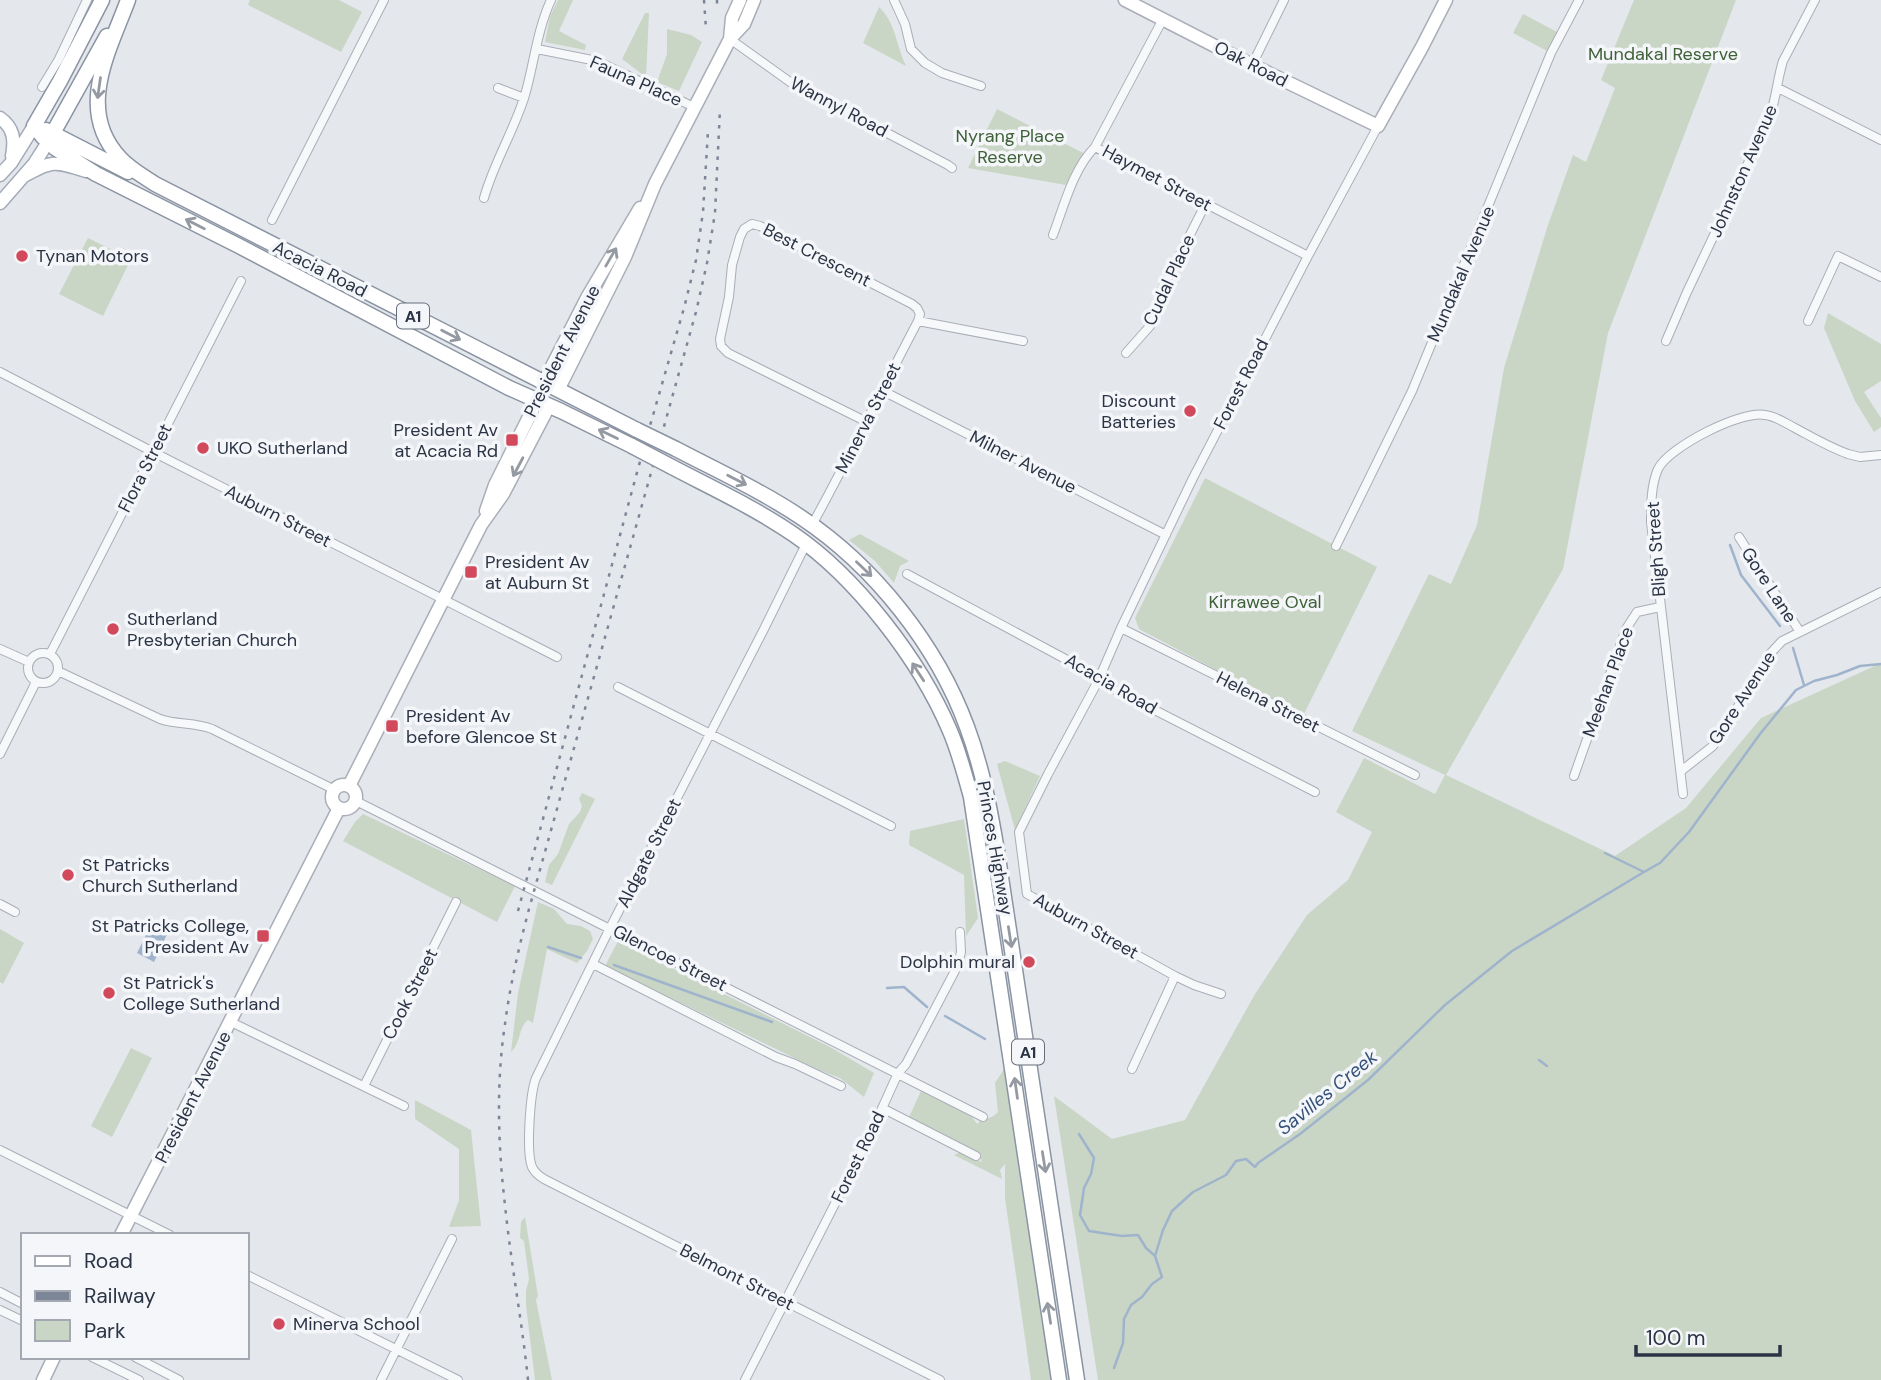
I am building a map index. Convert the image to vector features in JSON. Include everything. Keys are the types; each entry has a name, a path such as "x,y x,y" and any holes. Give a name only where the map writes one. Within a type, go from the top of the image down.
{"highway":[{"path":"102,0 34,126 51,138 127,0"},
{"name":"Acacia Road","path":"127,0 101,73 97,110 103,132 115,152 130,168 155,184 676,449"},
{"name":"Acacia Road","path":"51,138 59,151 96,174 543,404 672,467"},
{"name":"A1","path":"51,138 155,184"},
{"name":"President Avenue","path":"543,404 544,382"},
{"name":"President Avenue","path":"543,404 558,390"},
{"name":"Princes Highway","path":"676,449 755,490 812,525 866,571 914,630 954,696 967,726 989,803 997,850 1077,1380"},
{"name":"Princes Highway","path":"672,467 756,511 806,544 862,596 900,646 937,703 950,732 971,797 1059,1380"}],"street":[{"path":"42,87 59,59 87,0"},
{"path":"272,220 384,0"},
{"path":"484,198 524,98 544,15 551,0"},
{"name":"President Avenue","path":"730,38 732,18 740,0"},
{"name":"President Avenue","path":"558,390 625,257 655,184 730,38 744,24 754,0"},
{"path":"894,0 905,24 911,50 942,73 981,86"},
{"name":"Oak Road","path":"1125,0 1378,126"},
{"path":"1252,65 1284,0"},
{"name":"Forest Road","path":"1048,774 1098,681 1193,478 1308,256 1446,0"},
{"name":"Mundakal Avenue","path":"1336,546 1412,391 1551,53 1578,0"},
{"name":"Johnston Avenue","path":"1667,341 1687,292 1769,119 1783,61 1815,0"},
{"name":"Haymet Street","path":"1163,19 1095,147 1308,256"},
{"name":"Wannyl Road","path":"730,38 790,82 952,168"},
{"name":"Fauna Place","path":"537,48 597,61 694,107"},
{"path":"498,88 524,98"},
{"path":"1778,88 1881,140"},
{"path":"0,118 9,126 13,135 14,148 10,163"},
{"path":"0,175 34,126"},
{"path":"0,203 24,176 51,138"},
{"path":"1054,234 1072,186 1087,155 1095,147"},
{"path":"24,176 44,165 56,163 96,174"},
{"name":"President Avenue","path":"544,382 631,221 655,184"},
{"name":"Cudal Place","path":"1126,353 1150,326 1160,294 1206,203"},
{"name":"Best Crescent","path":"867,422 728,353 721,346 730,277 742,232 752,224 760,226 919,310"},
{"path":"1808,321 1838,256 1881,277"},
{"name":"Flora Street","path":"50,654 241,281"},
{"name":"Minerva Street","path":"812,525 920,317 919,310"},
{"path":"918,321 1023,341"},
{"name":"Auburn Street","path":"0,372 557,657"},
{"name":"Milner Avenue","path":"881,390 1166,535"},
{"name":"President Avenue","path":"349,786 481,525 495,485 543,404"},
{"name":"Bligh Street","path":"1683,794 1651,522 1653,485 1658,469 1664,460 1686,442 1718,427 1760,414 1777,419 1848,454 1860,457 1881,455"},
{"name":"Gore Lane","path":"1739,537 1800,632"},
{"name":"Aldgate Street","path":"535,1172 530,1158 530,1103 534,1083 806,544"},
{"name":"Acacia Road","path":"907,574 1084,668 1098,681 1315,792"},
{"name":"Gore Avenue","path":"1681,771 1701,757 1719,738 1774,647 1881,592"},
{"name":"Meehan Place","path":"1574,776 1626,629 1637,612 1660,607"},
{"name":"Helena Street","path":"1121,628 1415,775"},
{"path":"0,649 29,662"},
{"path":"36,654 50,654 57,661 58,671 50,682 36,682 28,671 29,662 36,654"},
{"path":"58,671 160,719 177,724 199,724 212,729 335,790"},
{"path":"0,754 36,682"},
{"path":"618,687 891,826"},
{"name":"Auburn Street","path":"1048,774 1019,832 1027,894 1175,976 1221,994"},
{"path":"340,785 349,786 356,792 356,800 349,808 339,808 332,798 335,790 340,785"},
{"name":"Glencoe Street","path":"356,800 983,1117"},
{"name":"President Avenue","path":"122,1233 339,808"},
{"name":"Cook Street","path":"364,1086 456,902"},
{"path":"0,904 15,912"},
{"name":"Forest Road","path":"745,1380 847,1181 898,1073 906,1064 958,965 961,952 960,932"},
{"path":"593,964 776,1057 841,1086"},
{"path":"1132,1069 1175,976"},
{"path":"231,1022 404,1106"},
{"path":"882,1108 976,1156"},
{"path":"0,1150 166,1233"},
{"name":"Belmont Street","path":"535,1172 940,1380"},
{"path":"381,1380 452,1239"},
{"path":"248,1275 458,1380"},
{"path":"0,1292 21,1303"},
{"path":"0,1310 21,1320"},
{"path":"43,1380 53,1359"},
{"path":"96,1359 139,1380"},
{"path":"139,1359 180,1380"}],"green space":[{"path":"250,0 339,0 362,12 341,52 248,5"},
{"path":"558,0 573,0 559,31 586,45 585,50 545,42 550,16"},
{"name":"Mundakal Reserve","path":"1634,0 1736,0 1608,333 1563,569 1446,775 1615,856 1686,808 1761,718 1881,663 1881,1380 1098,1380 1054,1096 1112,1139 1185,1120 1255,994 1307,915 1348,880 1372,832 1336,812 1364,758 1435,794 1445,775 1352,731 1429,574 1451,584 1477,525 1504,368 1548,225 1573,155 1586,162 1615,88 1601,80"},
{"path":"879,7 892,27 906,66 863,43"},
{"path":"645,13 649,13 646,77 622,59"},
{"path":"1523,14 1561,34 1551,53 1513,33"},
{"path":"667,29 691,35 702,42 679,91 657,82 667,54"},
{"name":"Nyrang Place Reserve","path":"997,109 1087,155 1072,186 968,168"},
{"path":"88,238 131,259 103,316 59,294"},
{"path":"1828,313 1881,344 1881,381 1864,392 1881,418 1881,427 1874,432 1855,401 1824,328"},
{"name":"Kirrawee Oval","path":"1205,478 1377,567 1303,716 1139,629 1135,618"},
{"path":"860,534 909,561 900,566 894,583 875,561 849,540"},
{"path":"1005,761 1040,776 1015,830 997,764"},
{"path":"582,793 595,799 552,885 545,882 549,865 558,854 569,824 580,812 582,806 579,799"},
{"path":"363,814 515,886 497,922 343,841"},
{"path":"964,819 978,918 966,936 964,875 909,845 910,831"},
{"path":"538,902 554,909 567,924 581,926 590,931 593,939 577,963 547,949 533,1023 528,1020 525,1023 511,1052 518,993"},
{"path":"0,929 24,943 3,984 0,982"},
{"path":"618,941 830,1047 874,1073 864,1097 840,1078 605,966"},
{"path":"131,1048 152,1058 112,1137 91,1126"},
{"path":"1004,1069 1051,1380 1031,1380 1005,1198 1005,1164 1000,1170 1002,1179 954,1155 961,1152 982,1162 978,1152 909,1117 921,1091 970,1114 977,1124 993,1116 998,1112 995,1083"},
{"path":"415,1100 471,1130 481,1226 449,1227 459,1200 459,1149 415,1119"},
{"path":"525,1217 538,1296 536,1300 552,1380 535,1380 526,1305 529,1279 524,1241 520,1238 521,1222"}],"water":[{"path":"153,921 170,928 154,962 137,953"}],"waterway":[{"path":"1730,545 1741,575 1780,626"},
{"path":"1793,648 1804,685"},
{"name":"Savilles Creek","path":"1605,853 1644,872 1660,863 1689,832 1760,734 1796,690 1814,681 1860,666 1881,664"},
{"name":"Savilles Creek","path":"1114,1368 1123,1343 1124,1319 1131,1305 1162,1277 1155,1256 1172,1211 1193,1192 1226,1175 1236,1161 1246,1159 1255,1167 1300,1134 1368,1080 1445,1005 1512,951 1644,872"},
{"path":"548,947 581,958"},
{"path":"614,965 772,1022"},
{"path":"887,988 904,987 927,1007"},
{"path":"945,1016 985,1039"},
{"path":"1539,1060 1547,1066"},
{"path":"1079,1134 1094,1158 1091,1174 1084,1188 1080,1215 1089,1231 1122,1236 1138,1235 1154,1255"}],"railway":[{"path":"704,0 706,29"},
{"path":"528,1380 507,1227 501,1160 499,1092 507,1009 529,909 696,312 715,213 720,109"},
{"path":"518,911 696,260 703,212 708,131"}],"place":[{"name":"Tynan Motors","path":"22,256"},
{"name":"Discount Batteries","path":"1190,411"},
{"name":"President Av at Acacia Rd","path":"512,440"},
{"name":"UKO Sutherland","path":"203,448"},
{"name":"President Av at Auburn St","path":"471,572"},
{"name":"Sutherland Presbyterian Church","path":"113,629"},
{"name":"President Av before Glencoe St","path":"392,726"},
{"name":"St Patricks Church Sutherland","path":"68,875"},
{"name":"St Patricks College, President Av","path":"263,936"},
{"name":"Dolphin mural","path":"1029,962"},
{"name":"St Patrick's College Sutherland","path":"109,993"},
{"name":"Minerva School","path":"279,1324"}]}
